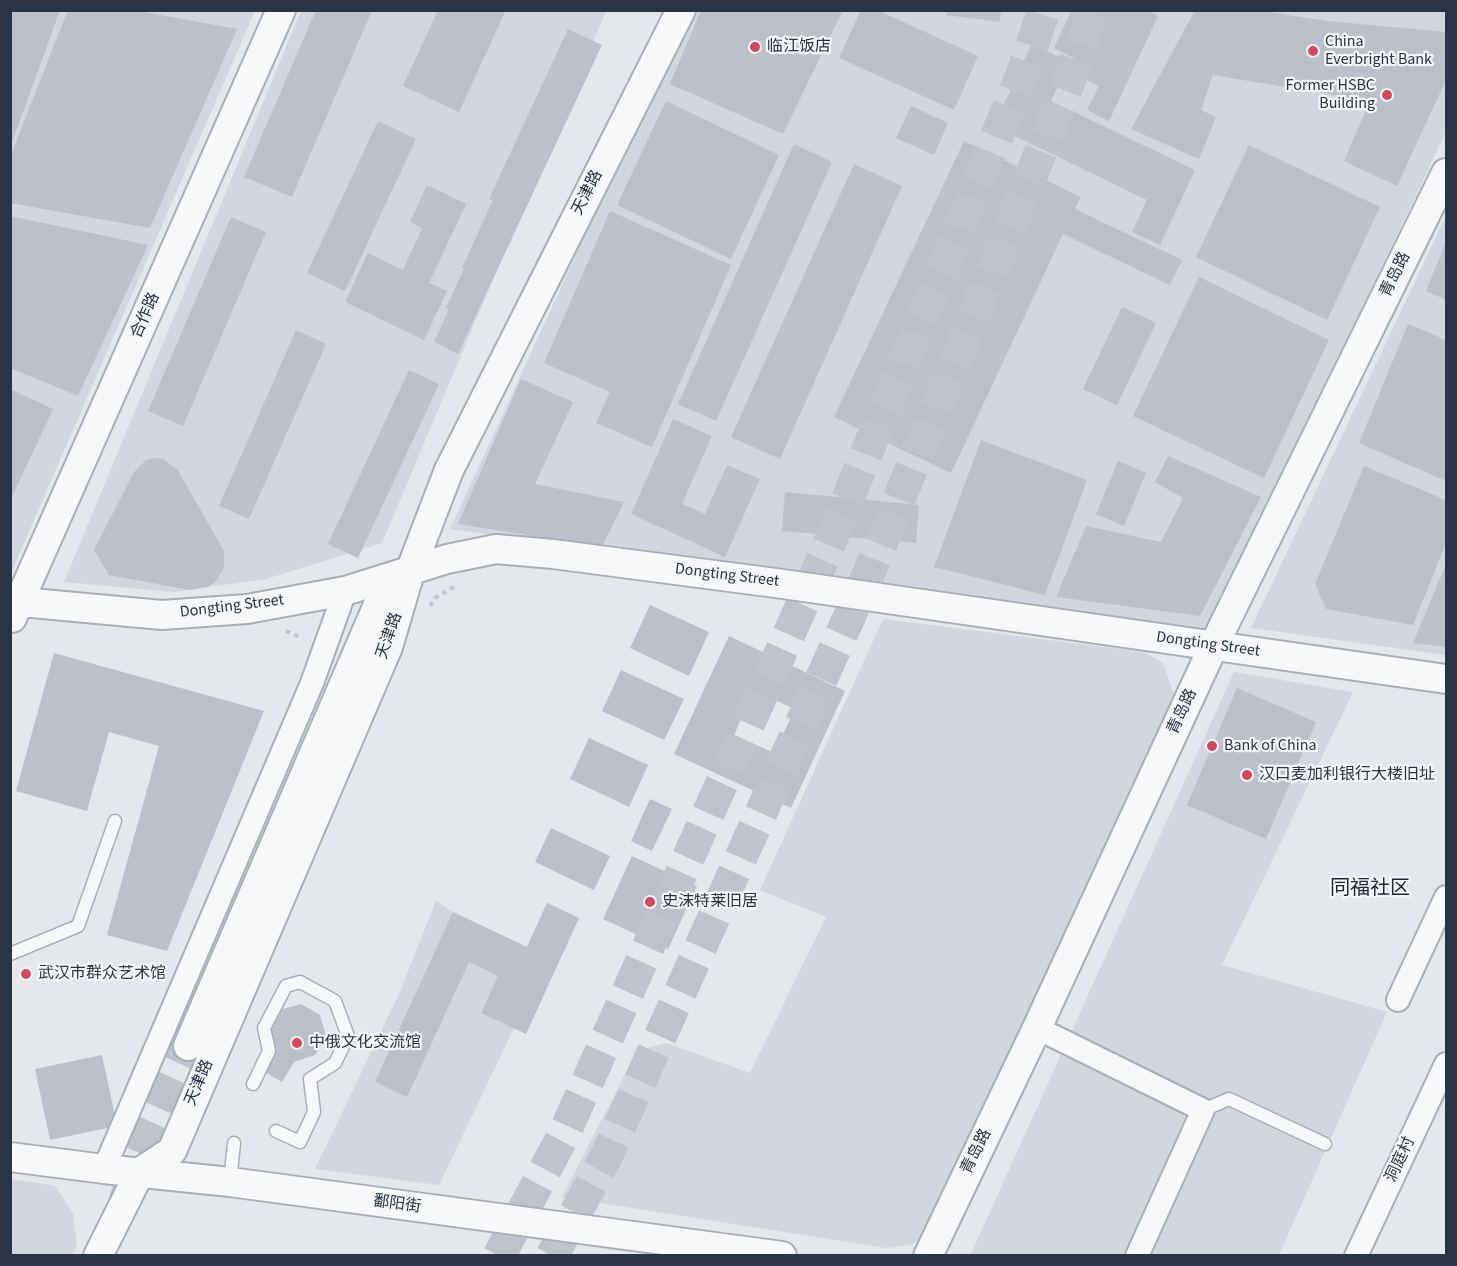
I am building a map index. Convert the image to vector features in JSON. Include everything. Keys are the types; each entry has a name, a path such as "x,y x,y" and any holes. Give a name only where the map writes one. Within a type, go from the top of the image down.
{"street":[{"name":"合作路","path":"14,608 281,10"},
{"name":"天津路","path":"98,1256 140,1173 171,1151 388,647 411,569 449,470 681,10"},
{"name":"青岛路","path":"928,1256 1037,1028 1214,645 1446,173"},
{"name":"Dongting Street","path":"14,608 162,615 247,609 345,591 411,569 496,549 553,554 783,584 1446,679"},
{"path":"188,1046 383,593 411,569"},
{"path":"104,1169 312,683 345,591"},
{"path":"1398,1000 1446,897"},
{"path":"1037,1028 1203,1110 1137,1256"},
{"name":"洞庭村","path":"1356,1256 1446,1064"},
{"name":"鄱阳街","path":"10,1157 230,1182 610,1245 783,1256"}],"lane":[{"path":"10,954 78,926 115,821"},
{"path":"253,1084 269,1051 264,1028 286,986 300,982 335,1001 348,1036 335,1064 310,1079 314,1112 300,1142 276,1131"},
{"path":"1203,1110 1229,1099 1325,1144"},
{"path":"230,1182 234,1143"}],"shaded area":[{"path":"11,11 255,11 11,573"},
{"path":"301,11 606,11 382,543 266,579 173,592 64,582"},
{"path":"688,11 1446,11 1446,132 1208,632 450,529"},
{"path":"1446,216 1446,655 1251,628"},
{"path":"883,619 1144,652 1163,663 1174,694 924,1237 910,1245 886,1248 562,1197 637,1051 666,1043 750,1073 826,917 760,890"},
{"path":"1234,672 1353,692 1222,965 1387,1012 1279,1255 970,1256"},
{"path":"436,901 453,912 527,947 547,903 579,918 526,1034 514,1028 439,1185 315,1169 399,994"},
{"path":"11,1179 55,1186 73,1213 77,1245 72,1255 11,1255"}],"building":[{"path":"10,10 60,10 11,145 10,145"},
{"path":"68,10 133,10 237,29 150,228 10,203 10,157"},
{"path":"316,10 372,10 292,197 244,177"},
{"path":"438,10 506,10 459,112 403,86"},
{"name":"临江饭店","path":"701,10 843,10 783,134 670,84"},
{"path":"861,10 877,10 978,56 954,110 839,58"},
{"path":"947,10 1001,10 1000,22 946,15"},
{"path":"1072,10 1147,10 1158,16 1109,121 1087,110 1099,86 1072,73 1078,60 1054,48"},
{"name":"Former HSBC Building","path":"1195,10 1255,10 1327,21 1446,32 1446,80 1397,186 1344,161 1370,101 1213,75 1201,110 1216,117 1199,159 1131,129"},
{"path":"568,29 602,45 458,354 434,342 449,309 446,308 464,269 462,268 493,200 489,199"},
{"path":"1032,44 1069,62 1051,101 1195,170 1160,245 1132,232 1147,200 994,126"},
{"path":"666,101 779,155 731,259 617,205"},
{"path":"911,106 948,123 934,155 896,138"},
{"path":"378,121 416,139 345,291 307,273"},
{"path":"964,141 1081,197 1075,209 1182,260 1170,285 1063,234 951,473 834,417"},
{"path":"794,144 832,162 716,421 678,404"},
{"path":"1249,145 1380,207 1327,320 1196,257"},
{"path":"854,164 902,186 780,459 731,437"},
{"path":"427,185 466,204 429,283 447,291 424,340 345,302 368,253 403,270 422,228 410,222"},
{"path":"610,211 731,265 652,447 596,423 610,392 544,363"},
{"path":"10,216 148,245 78,396 10,368"},
{"path":"231,217 266,232 183,426 148,411"},
{"path":"1446,242 1446,300 1426,291"},
{"path":"1199,277 1329,340 1264,478 1133,416"},
{"path":"1122,307 1156,323 1117,405 1083,389"},
{"path":"1408,324 1446,340 1446,481 1359,443"},
{"path":"296,330 326,344 249,519 219,506"},
{"path":"409,370 439,384 358,558 328,544"},
{"path":"521,379 573,402 535,484 624,502 602,547 458,524"},
{"path":"10,389 53,409 10,501"},
{"path":"673,419 712,436 682,504 705,514 727,465 760,479 725,557 631,514"},
{"path":"981,440 1087,480 1045,595 934,567"},
{"path":"1168,456 1261,497 1200,616 1056,597 1086,526 1161,542 1183,498 1155,482"},
{"path":"163,459 177,469 224,551 224,568 215,582 207,587 190,590 109,575 94,550 134,472 146,460"},
{"path":"1118,461 1146,473 1124,526 1096,514"},
{"path":"1364,466 1446,500 1446,543 1413,625 1326,609 1315,584"},
{"path":"785,492 919,505 916,543 782,531"},
{"path":"1446,564 1446,647 1413,643"},
{"path":"650,605 709,632 689,676 630,648"},
{"path":"729,636 845,691 791,808 674,754","holes":["754,691 795,709 774,753 734,735"]},
{"path":"54,653 264,711 167,951 107,935 159,746 109,732 87,811 16,791"},
{"path":"621,670 684,699 664,740 602,711"},
{"name":"汉口麦加利银行大楼旧址","path":"1237,688 1316,722 1266,839 1187,805"},
{"path":"589,738 648,765 629,807 570,779"},
{"path":"650,799 672,809 652,851 631,841"},
{"path":"551,828 610,856 594,890 535,862"},
{"name":"史沫特莱旧居","path":"632,856 697,886 668,949 603,919"},
{"path":"547,903 579,918 526,1034 481,1013 498,976 469,962 407,1097 375,1082 453,912 527,947"},
{"name":"中俄文化交流馆","path":"301,1004 320,1015 326,1036 315,1055 294,1062 282,1082 263,1071 268,1029 279,1010"},
{"path":"102,1055 117,1126 50,1140 35,1069"}],"tunnel":[{"path":"499,1256 563,1136 825,554 1023,72 1044,10"},
{"path":"552,1256 606,1157 869,573 1067,87 1093,10"},
{"path":"126,1200 135,1164 188,1046"}],"place":[{"name":"临江饭店","path":"755,47"},
{"name":"China Everbright Bank","path":"1313,51"},
{"name":"Former HSBC Building","path":"1387,95"},
{"name":"Bank of China","path":"1212,746"},
{"name":"汉口麦加利银行大楼旧址","path":"1247,775"},
{"name":"史沫特莱旧居","path":"650,902"},
{"name":"武汉市群众艺术馆","path":"26,974"},
{"name":"中俄文化交流馆","path":"297,1043"}],"district":[{"name":"同福社区","path":"1370,890"}]}
